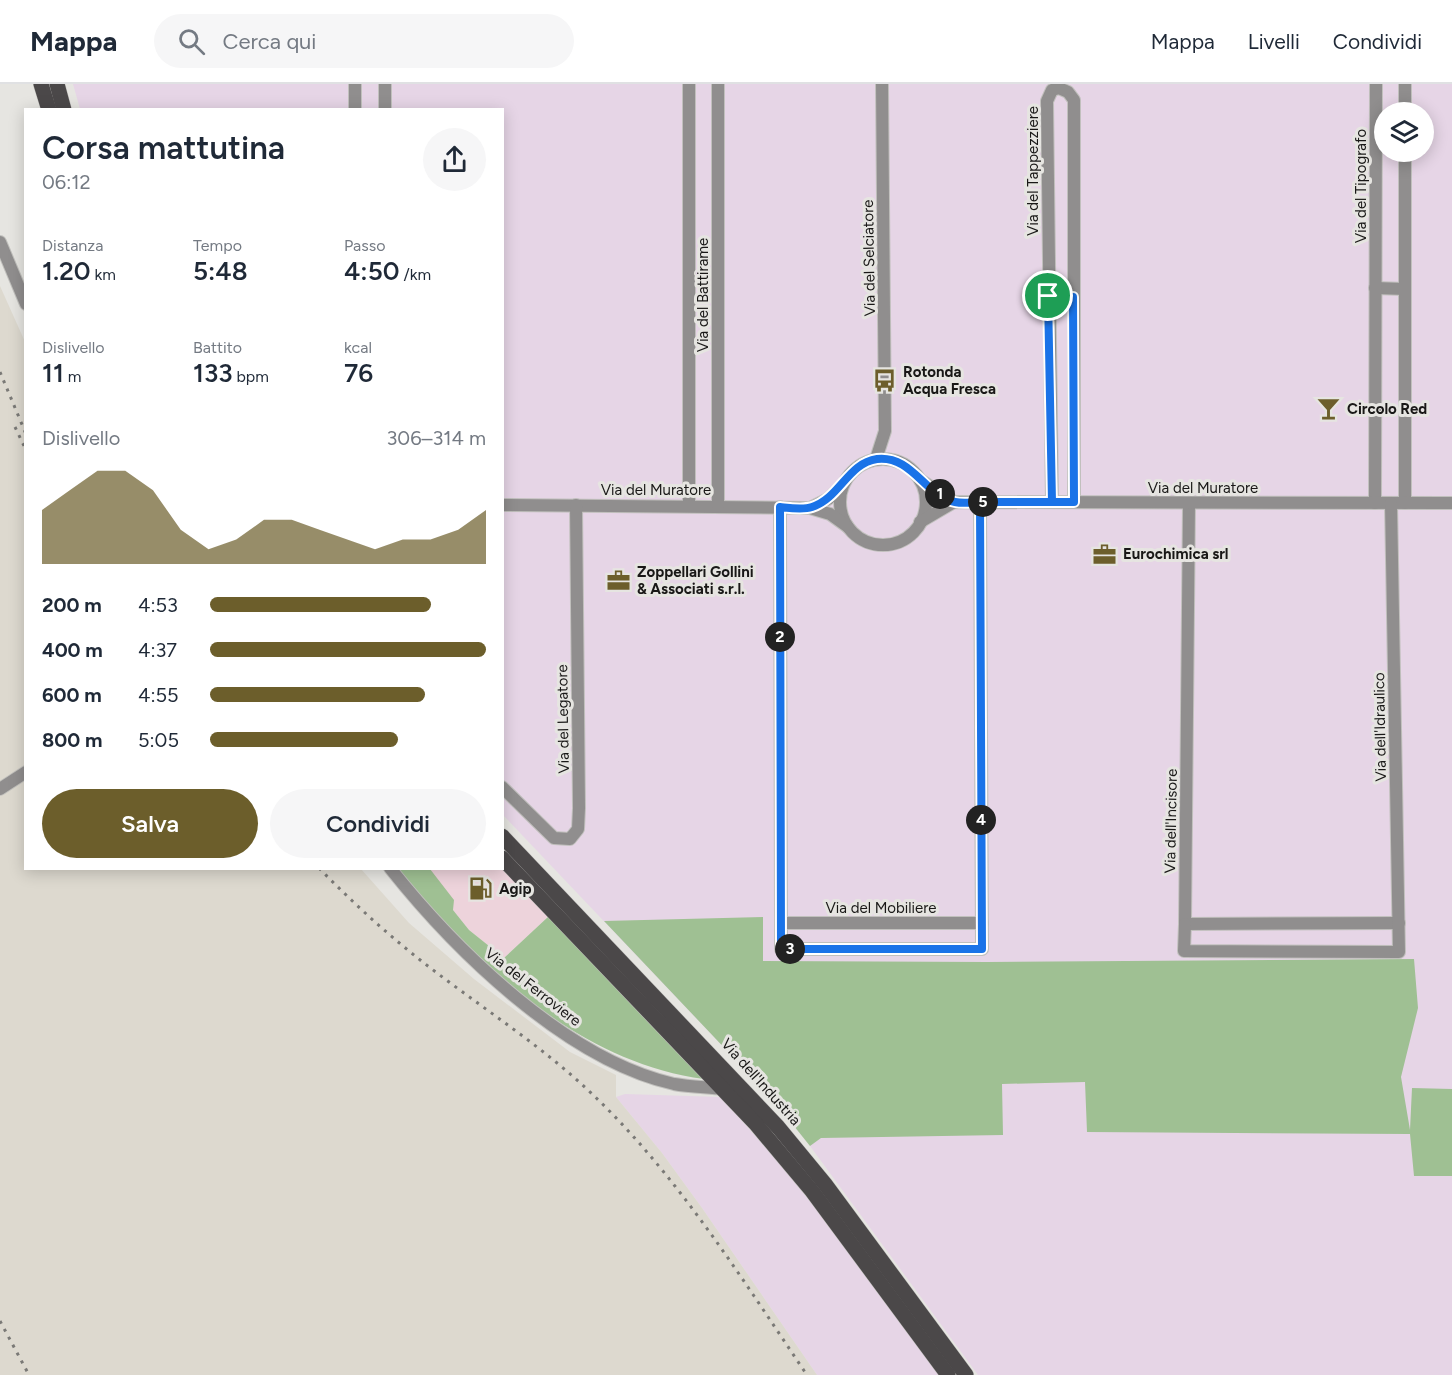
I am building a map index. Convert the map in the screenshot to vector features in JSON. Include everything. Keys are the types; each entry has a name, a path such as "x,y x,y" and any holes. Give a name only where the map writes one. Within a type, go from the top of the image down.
{"main road":[{"path":"41,84 48,108"},
{"path":"57,84 63,108"},
{"name":"Via dell'Industria","path":"504,838 778,1127 825,1184 966,1375"},
{"path":"504,860 724,1089 812,1191 948,1375"}],"street":[{"path":"355,84 356,108"},
{"path":"385,84 385,108"},
{"name":"Via del Battirame","path":"689,84 689,505"},
{"name":"Via del Battirame","path":"718,84 718,506"},
{"name":"Via del Selciatore","path":"876,459 885,431 882,84"},
{"name":"Via del Tipografo","path":"1375,503 1376,84"},
{"path":"1405,84 1405,102"},
{"name":"Via del Tappezziere","path":"1052,502 1047,101 1052,90 1059,88 1068,92 1074,100 1074,502"},
{"path":"1405,162 1405,503"},
{"path":"0,242 24,299"},
{"path":"1375,288 1405,290"},
{"path":"1048,296 1073,297"},
{"name":"Via del Selciatore","path":"885,431 897,461"},
{"path":"810,508 828,499 862,464 876,459 897,461 954,502 920,522 906,537 885,545 865,540 848,527 842,514 840,499 843,485"},
{"path":"919,479 925,500 920,522"},
{"name":"Via del Muratore","path":"954,502 1452,502"},
{"path":"780,507 781,949 982,949 980,502"},
{"name":"Via dell'Incisore","path":"1189,502 1184,951 1399,952"},
{"name":"Via dell'Idraulico","path":"1390,503 1399,952"},
{"name":"Via del Muratore","path":"504,505 689,505 810,508 830,514 848,527"},
{"name":"Via del Legatore","path":"504,789 554,838 570,839 575,835 579,808 576,505"},
{"path":"0,789 24,773"},
{"name":"Via del Ferroviere","path":"392,870 475,962 511,993 577,1041 610,1059 674,1084 724,1089"},
{"name":"Via del Mobiliere","path":"781,924 982,923"},
{"path":"1185,924 1400,923"}],"shaded area":[{"path":"73,84 1452,84 1452,1375 978,1375 810,1146 770,1096 504,816 504,108 80,108"},
{"path":"0,286 24,340 24,870 362,870 409,923 474,979 570,1052 616,1075 616,1097 662,1153 702,1208 817,1375 0,1375"},
{"path":"431,870 504,870 549,916 504,958 469,930 453,910"},
{"path":"625,1094 721,1097 781,1165 837,1235 939,1375 817,1375 702,1208 662,1153 616,1097"}],"green space":[{"path":"399,870 431,870 454,900 453,910 469,930 504,958 549,916 704,1079 658,1069 614,1052 572,1030 533,1003 496,973 428,905"},
{"path":"763,917 763,961 1414,959 1418,1008 1401,1077 1410,1130 1412,1088 1452,1089 1452,1176 1414,1176 1410,1134 1087,1132 1085,1082 1002,1084 1003,1135 821,1138 810,1146 770,1096 604,921"}],"railway":[{"path":"0,372 24,429"},
{"path":"15,427 24,446"},
{"path":"321,870 397,941 570,1073 621,1123 651,1156 706,1227 807,1375"},
{"path":"0,1321 29,1375"}],"place":[{"name":"Rotonda Acqua Fresca","path":"885,381"},
{"name":"Circolo Red","path":"1329,409"},
{"name":"Eurochimica srl","path":"1105,554"},
{"name":"Zoppellari Gollini & Associati s.r.l.","path":"619,581"},
{"name":"Agip","path":"481,889"}],"route":[{"path":"1048,296 1052,502 954,502 934,491 909,468 897,461 876,459 862,464 851,473 843,485 828,499 810,508 780,507 781,949 982,949 980,502 1074,502 1073,297 1048,296"}]}
